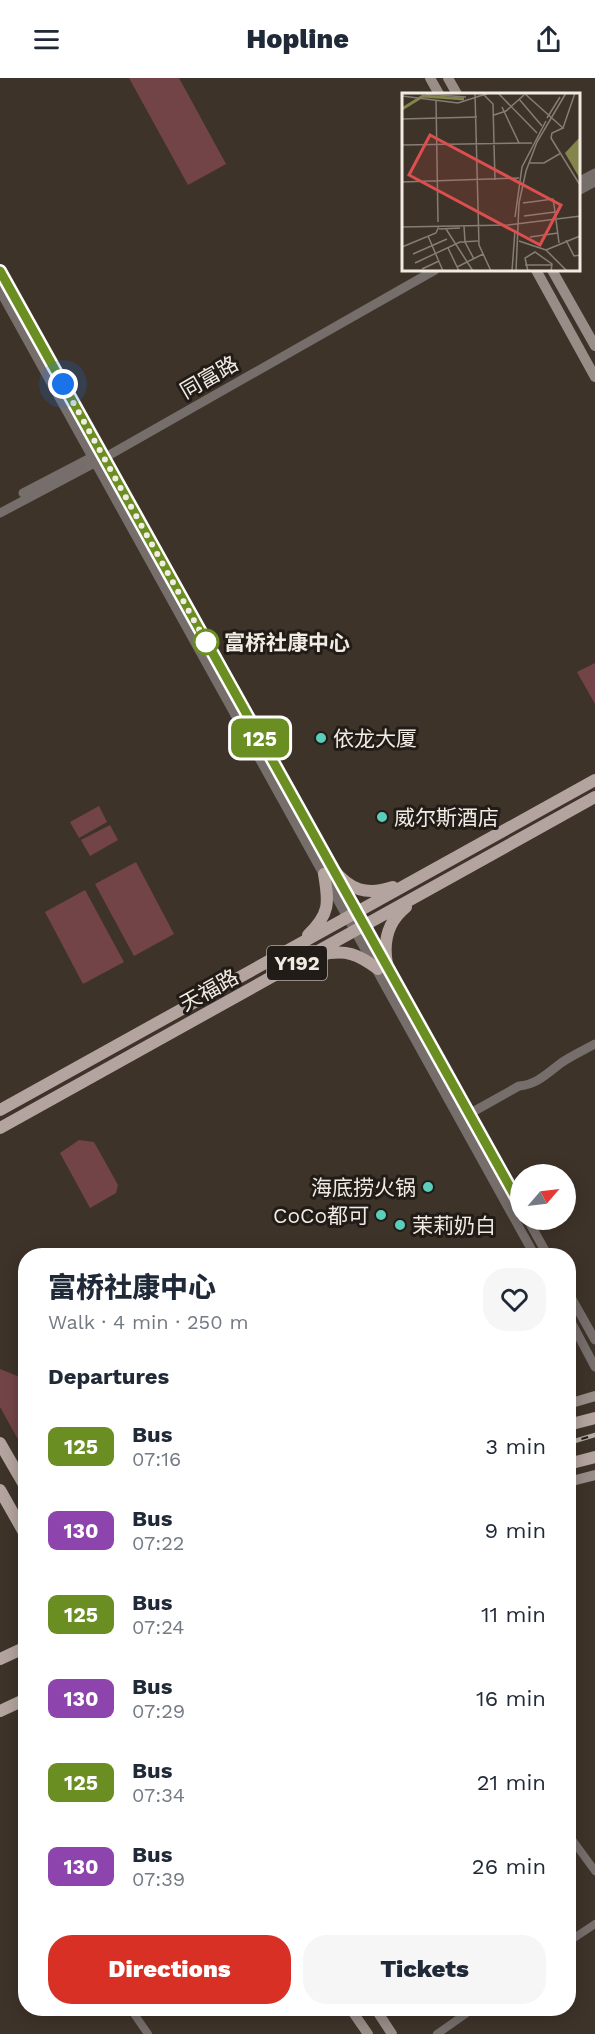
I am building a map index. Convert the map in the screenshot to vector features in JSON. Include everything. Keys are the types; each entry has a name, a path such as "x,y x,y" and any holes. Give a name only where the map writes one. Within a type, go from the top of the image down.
{"main road":[{"path":"430,78 438,93"},
{"path":"448,78 456,93"},
{"path":"537,272 595,376"},
{"path":"553,272 595,346"},
{"name":"天福路","path":"0,1110 595,780"},
{"name":"天福路","path":"0,1128 595,797"},
{"path":"329,872 356,889 364,891 385,890 417,879"},
{"path":"294,947 318,924 326,912 329,872"},
{"path":"299,962 336,951 354,954 382,967 390,927 403,909 425,892"},
{"path":"576,1423 595,1418"},
{"path":"0,1443 18,1474"},
{"path":"576,1462 595,1457"},
{"path":"576,1480 595,1475"},
{"path":"0,1490 18,1521"},
{"path":"4,1657 18,1645"},
{"path":"4,1657 18,1651"},
{"path":"3,1710 18,1704"},
{"path":"356,2016 368,2034"},
{"path":"381,2016 393,2034"}],"street":[{"path":"580,181 595,173"},
{"path":"580,191 595,182"},
{"path":"0,271 98,457 382,967 531,1248"},
{"name":"同富路","path":"0,513 422,272"},
{"name":"同富路","path":"0,506 98,457 431,272"},
{"path":"0,291 98,457"},
{"path":"382,967 470,1113 510,1187"},
{"path":"470,1113 519,1086 528,1085 545,1076 562,1062 595,1044"},
{"path":"534,1230 544,1248"},
{"path":"576,1306 595,1340"},
{"path":"576,1331 595,1367"},
{"path":"589,1398 595,1386"},
{"path":"576,1845 595,1871"},
{"path":"576,1936 595,1923"},
{"path":"136,2016 148,2034"},
{"path":"437,2034 461,2016"}],"shaded area":[{"path":"129,78 179,78 226,164 188,185"},
{"path":"595,663 595,704 577,672"},
{"path":"99,806 107,822 79,838 70,822"},
{"path":"110,825 118,840 90,856 81,840"},
{"path":"136,862 174,934 134,956 95,884"},
{"path":"85,890 124,962 83,984 45,912"},
{"path":"79,1140 94,1142 118,1185 116,1193 90,1208 60,1153"},
{"path":"0,1369 18,1376 18,1439 0,1407"}],"railway":[{"path":"576,1441 595,1435"}],"bus line":[{"name":"125","path":"0,271 510,1187"}],"place":[{"name":"富桥社康中心","path":"206,642"},
{"name":"依龙大厦","path":"321,738"},
{"name":"威尔斯酒店","path":"382,817"},
{"name":"海底捞火锅","path":"428,1187"},
{"name":"CoCo都可","path":"381,1215"},
{"name":"茉莉奶白","path":"400,1225"}],"route":[{"path":"63,384 206,642"}]}
